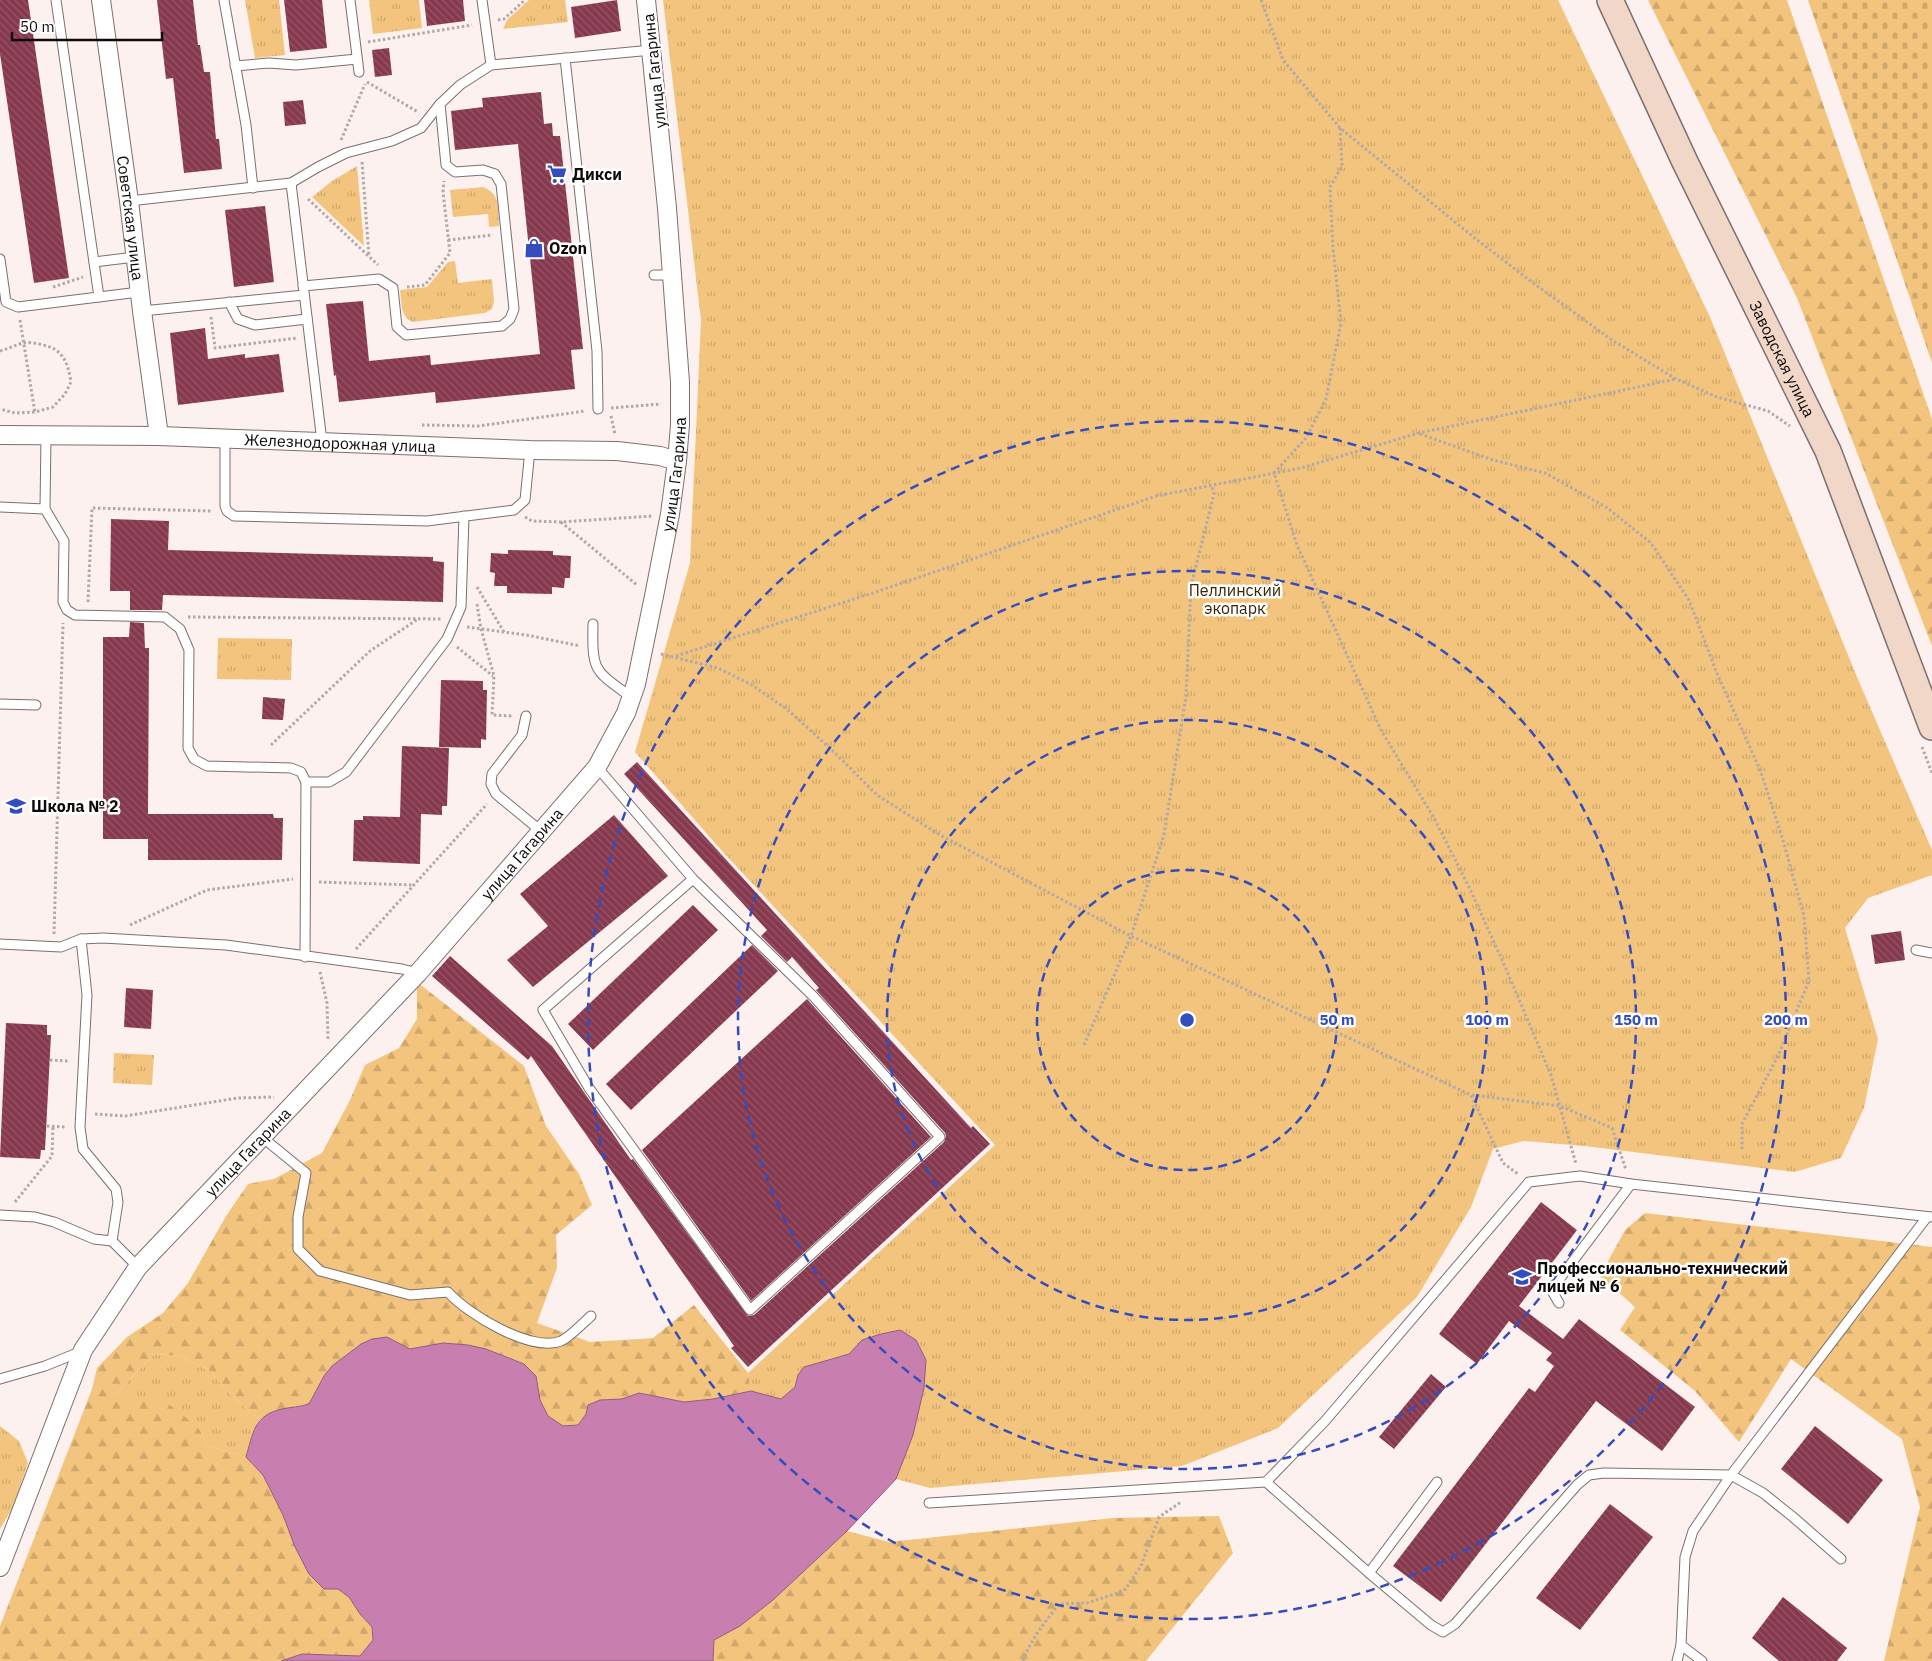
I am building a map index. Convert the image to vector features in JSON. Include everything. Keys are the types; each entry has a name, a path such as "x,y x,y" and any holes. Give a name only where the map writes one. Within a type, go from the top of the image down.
{"street":[{"name":"Советская улица","path":"101,0 129,201 158,436"},
{"name":"улица Гагарина","path":"0,1567 83,1350 138,1267 418,973 542,832 596,767 612,740 631,697 643,651 670,514 678,461 680,425 680,382 663,275 667,208 646,0"},
{"name":"Заводская улица","path":"1610,0 1685,162 1828,452 1932,727"},
{"name":"Железнодорожная улица","path":"0,435 158,436 530,450 617,450 660,456 678,461"}],"lane":[{"path":"56,0 99,297"},
{"path":"224,0 246,125 253,188"},
{"path":"350,0 359,72"},
{"path":"482,0 491,65"},
{"path":"129,201 291,184 346,152 392,141 421,128 440,104 460,85 491,65 652,50"},
{"path":"565,58 597,351 598,410"},
{"path":"235,66 270,63 296,66 357,59"},
{"path":"142,310 229,302 379,279 392,288 397,327 406,335 502,326 510,319 514,310 501,184 495,174 483,170 455,172 446,165 440,104"},
{"path":"291,184 322,442"},
{"path":"94,262 135,257"},
{"path":"0,259 6,302 18,307 140,292"},
{"path":"229,302 238,319 254,325 307,319"},
{"path":"46,435 45,509 64,541 63,602 67,610 75,615 165,617 180,630 189,650 188,748 194,759 207,766 291,768 301,772 306,782 305,956"},
{"path":"225,438 225,506 227,511 234,516 427,521 514,510 525,500 530,450"},
{"path":"0,507 45,509"},
{"path":"306,782 329,782 346,772 447,639 461,607 464,516"},
{"path":"593,624 593,656 596,668 604,678 631,697"},
{"path":"0,704 36,706"},
{"path":"526,716 522,735 492,774 491,784 496,794 542,832"},
{"path":"596,767 692,879 814,997 940,1137 750,1310 589,1088 543,1010 692,879"},
{"path":"0,944 62,947 81,939 102,938 226,945 402,969 418,973"},
{"path":"81,939 87,995 80,1128 83,1149 116,1189 118,1202 112,1241"},
{"path":"1916,950 1932,953"},
{"path":"262,1137 306,1173 298,1217 298,1249 320,1271 410,1295 448,1292 492,1326 538,1343 562,1341 591,1316"},
{"path":"929,1503 1266,1482 1325,1420 1529,1182 1580,1176 1631,1184 1930,1217"},
{"path":"1559,1304 1552,1291 1558,1281 1631,1184"},
{"path":"2,1215 36,1217 54,1222 94,1239 112,1241 138,1267"},
{"path":"1677,1661 1681,1645 1685,1557 1693,1531 1731,1475 1930,1217"},
{"path":"0,1379 45,1366 83,1350"},
{"path":"1266,1482 1369,1573 1443,1632 1455,1624 1589,1475 1604,1473 1731,1475 1762,1493 1841,1559"},
{"path":"1369,1573 1437,1482"},
{"path":"1681,1645 1702,1661"}],"path":[{"path":"356,44 504,18 526,0"},
{"path":"1261,0 1283,60 1340,128 1529,280 1612,340 1676,379 1717,397 1768,411 1794,429"},
{"path":"359,72 366,81 429,118"},
{"path":"333,159 366,81"},
{"path":"1274,473 1306,438 1326,399 1341,323 1333,248 1330,187 1342,166 1340,128"},
{"path":"361,149 370,256"},
{"path":"392,288 425,285 450,253 443,192 446,165"},
{"path":"291,184 381,267 379,279"},
{"path":"448,240 506,234"},
{"path":"18,307 36,419"},
{"path":"0,351 23,343 36,343 52,347 62,353 69,368 71,382 65,394 53,406 35,412 15,413 0,409"},
{"path":"674,656 870,594 1156,496 1301,468 1418,433 1676,379"},
{"path":"617,450 615,430 608,409 660,404"},
{"path":"420,425 478,426 598,410"},
{"path":"1418,433 1493,460 1545,473 1606,507 1651,542 1689,600 1716,671 1761,772 1783,840 1804,916 1809,981 1778,1056 1742,1124 1742,1149"},
{"path":"1274,473 1297,544 1381,730 1434,818 1470,889 1551,1075 1580,1176"},
{"path":"1084,1045 1132,936 1164,834 1186,696 1191,586 1214,494 1212,485"},
{"path":"88,615 92,508 227,511"},
{"path":"514,510 532,521 561,522 670,514"},
{"path":"561,522 641,588"},
{"path":"504,632 472,580 481,629 494,676 492,715 526,716"},
{"path":"54,946 62,625 67,610"},
{"path":"165,617 419,619 456,622 481,629 593,649"},
{"path":"271,746 370,651 419,619"},
{"path":"447,639 494,676"},
{"path":"643,651 674,656 718,668 752,685 788,710 877,795 940,835 1132,936 1471,1095 1560,1106 1612,1128 1631,1184"},
{"path":"345,962 496,794"},
{"path":"102,938 207,890 294,879 414,885"},
{"path":"317,958 327,1003 330,1066"},
{"path":"50,1060 84,1061"},
{"path":"1471,1095 1503,1163 1529,1182"},
{"path":"81,1113 125,1116 238,1098 300,1097"},
{"path":"47,1126 80,1128"},
{"path":"2,1215 52,1156 53,1126"},
{"path":"1023,1661 1039,1630 1059,1604 1087,1603 1124,1591 1141,1566 1159,1517 1174,1505 1182,1502"}],"green space":[{"path":"245,0 279,0 285,55 255,58"},
{"path":"369,0 419,0 422,28 373,34"},
{"path":"529,0 565,0 568,22 503,29 507,20"},
{"name":"Пеллинский экопарк","path":"663,0 1558,0 1710,317 1857,677 1932,850 1932,875 1868,898 1845,928 1878,1039 1864,1108 1841,1158 1795,1172 1585,1146 1523,1141 1493,1149 1471,1207 1417,1297 1278,1428 1182,1466 930,1488 896,1479 913,1435 926,1360 916,1340 900,1330 862,1340 849,1354 827,1360 798,1375 795,1387 781,1399 751,1391 748,1373 995,1145 723,852 635,752 690,563 701,320"},
{"path":"1648,0 1787,0 1932,419 1932,646 1797,298"},
{"path":"1808,0 1932,0 1932,363"},
{"path":"357,166 364,246 312,197 332,181"},
{"path":"483,187 489,190 496,198 499,226 489,227 488,214 453,217 450,190"},
{"path":"455,261 458,283 492,279 494,302 492,309 485,313 413,322 409,320 402,309 400,290 427,287 448,262"},
{"path":"218,638 292,639 291,680 217,679"},
{"path":"417,982 524,1066 546,1126 579,1174 592,1205 556,1235 557,1268 537,1323 590,1342 653,1338 694,1305 748,1373 751,1391 713,1399 684,1402 639,1393 622,1399 600,1400 588,1405 586,1414 578,1425 563,1426 548,1416 540,1400 536,1376 524,1364 486,1349 443,1343 410,1349 387,1337 372,1339 361,1344 332,1366 324,1376 309,1404 274,1411 259,1420 229,1393 210,1371 179,1356 154,1354 116,1394 167,1403 198,1427 208,1446 246,1457 263,1475 302,1560 349,1597 360,1614 372,1627 373,1640 360,1656 302,1654 281,1661 0,1661 0,1626 92,1389 97,1368 127,1337 163,1313 188,1283 226,1216 248,1184 274,1179 322,1153 350,1100 365,1065 399,1048 417,1019"},
{"path":"114,1053 154,1055 152,1085 113,1083"},
{"path":"1645,1213 1932,1247 1932,1661 1884,1661 1920,1507 1902,1439 1791,1359 1739,1442 1695,1391 1620,1330 1635,1307 1600,1276 1625,1230"},
{"path":"154,1354 179,1356 210,1371 229,1393 259,1420 252,1434 246,1457 208,1446 198,1427 116,1394"},
{"path":"0,1426 19,1441 28,1463 13,1507 0,1529"},
{"path":"1219,1516 1233,1553 1146,1661 713,1661 714,1640 750,1617 800,1575 847,1531 889,1542 1113,1518"}],"shaded area":[{"path":"900,1330 916,1340 926,1360 924,1388 913,1435 896,1479 847,1531 773,1600 740,1626 714,1640 713,1661 281,1661 302,1654 360,1656 373,1640 372,1627 360,1614 349,1597 338,1589 324,1589 309,1574 263,1475 246,1457 253,1433 260,1420 282,1409 309,1404 324,1376 332,1366 361,1344 372,1339 387,1337 410,1349 443,1343 468,1345 486,1349 524,1364 536,1376 540,1400 548,1416 563,1426 578,1425 586,1414 588,1405 600,1400 622,1399 639,1393 684,1402 713,1399 751,1391 781,1399 795,1387 798,1375 804,1367 849,1354 862,1340"}],"building":[{"path":"0,0 28,0 69,278 34,283 0,54"},
{"path":"157,0 193,0 198,45 200,45 204,72 210,72 216,139 219,139 222,169 184,173 173,78 166,79"},
{"path":"284,0 322,0 327,48 290,52"},
{"path":"424,0 463,0 465,21 427,26"},
{"path":"617,0 621,31 575,38 571,7"},
{"path":"389,48 392,75 375,77 372,50"},
{"path":"541,92 544,124 552,123 553,136 560,136 583,349 571,350 575,389 436,403 435,392 339,402 336,375 334,376 326,304 363,301 369,361 430,355 431,365 540,354 518,144 455,150 451,111 483,107 482,98"},
{"path":"303,100 306,124 285,126 283,102"},
{"path":"265,206 274,282 234,287 225,210"},
{"path":"205,328 208,359 245,354 245,358 279,354 284,392 178,405 170,333"},
{"path":"111,519 169,521 168,550 433,557 433,561 444,562 443,602 163,595 162,610 130,610 130,591 110,591"},
{"path":"508,550 553,551 553,555 571,556 570,578 565,578 564,588 552,587 552,594 507,593 507,586 494,586 495,573 490,572 491,553 508,554"},
{"path":"130,622 144,623 145,648 149,648 148,814 273,814 274,818 283,818 282,860 148,860 148,839 103,839 103,637 129,637"},
{"path":"441,680 483,681 483,690 487,690 486,740 481,739 481,748 439,747"},
{"path":"263,697 285,699 283,720 262,719"},
{"path":"402,746 449,748 447,806 442,806 442,815 421,814 420,864 353,861 354,820 363,820 363,816 400,817"},
{"path":"637,762 971,1128 973,1126 990,1144 748,1367 731,1348 734,1346 531,1056 528,1060 432,976 450,956 552,1046 631,1160 633,1159 748,1316 754,1315 944,1142 945,1133 816,990 819,988 792,957 787,962 761,936 767,930 624,774"},
{"path":"614,815 668,876 533,987 507,960 548,926 520,894"},
{"path":"693,905 718,930 593,1050 568,1024"},
{"path":"1901,931 1905,960 1875,964 1871,935"},
{"path":"752,945 778,971 631,1110 606,1084"},
{"path":"126,988 153,990 151,1029 124,1027"},
{"path":"807,999 931,1137 751,1301 642,1150"},
{"path":"6,1023 47,1025 47,1035 51,1035 45,1150 41,1150 40,1159 0,1157"},
{"path":"1541,1202 1577,1230 1519,1306 1563,1339 1579,1319 1695,1407 1662,1451 1596,1401 1441,1602 1393,1566 1529,1388 1535,1392 1554,1366 1546,1360 1552,1353 1509,1321 1477,1364 1439,1334"},
{"path":"1431,1374 1446,1387 1394,1449 1379,1437"},
{"path":"1815,1426 1883,1480 1848,1524 1781,1469"},
{"path":"1610,1504 1653,1537 1580,1630 1536,1598"},
{"path":"1783,1597 1847,1648 1837,1661 1779,1661 1752,1638"}],"place":[{"name":"Дикси","path":"557,174"},
{"name":"Ozon","path":"534,248"},
{"name":"Школа № 2","path":"16,806"},
{"name":"Профессионально-технический лицей № 6","path":"1522,1277"}]}
